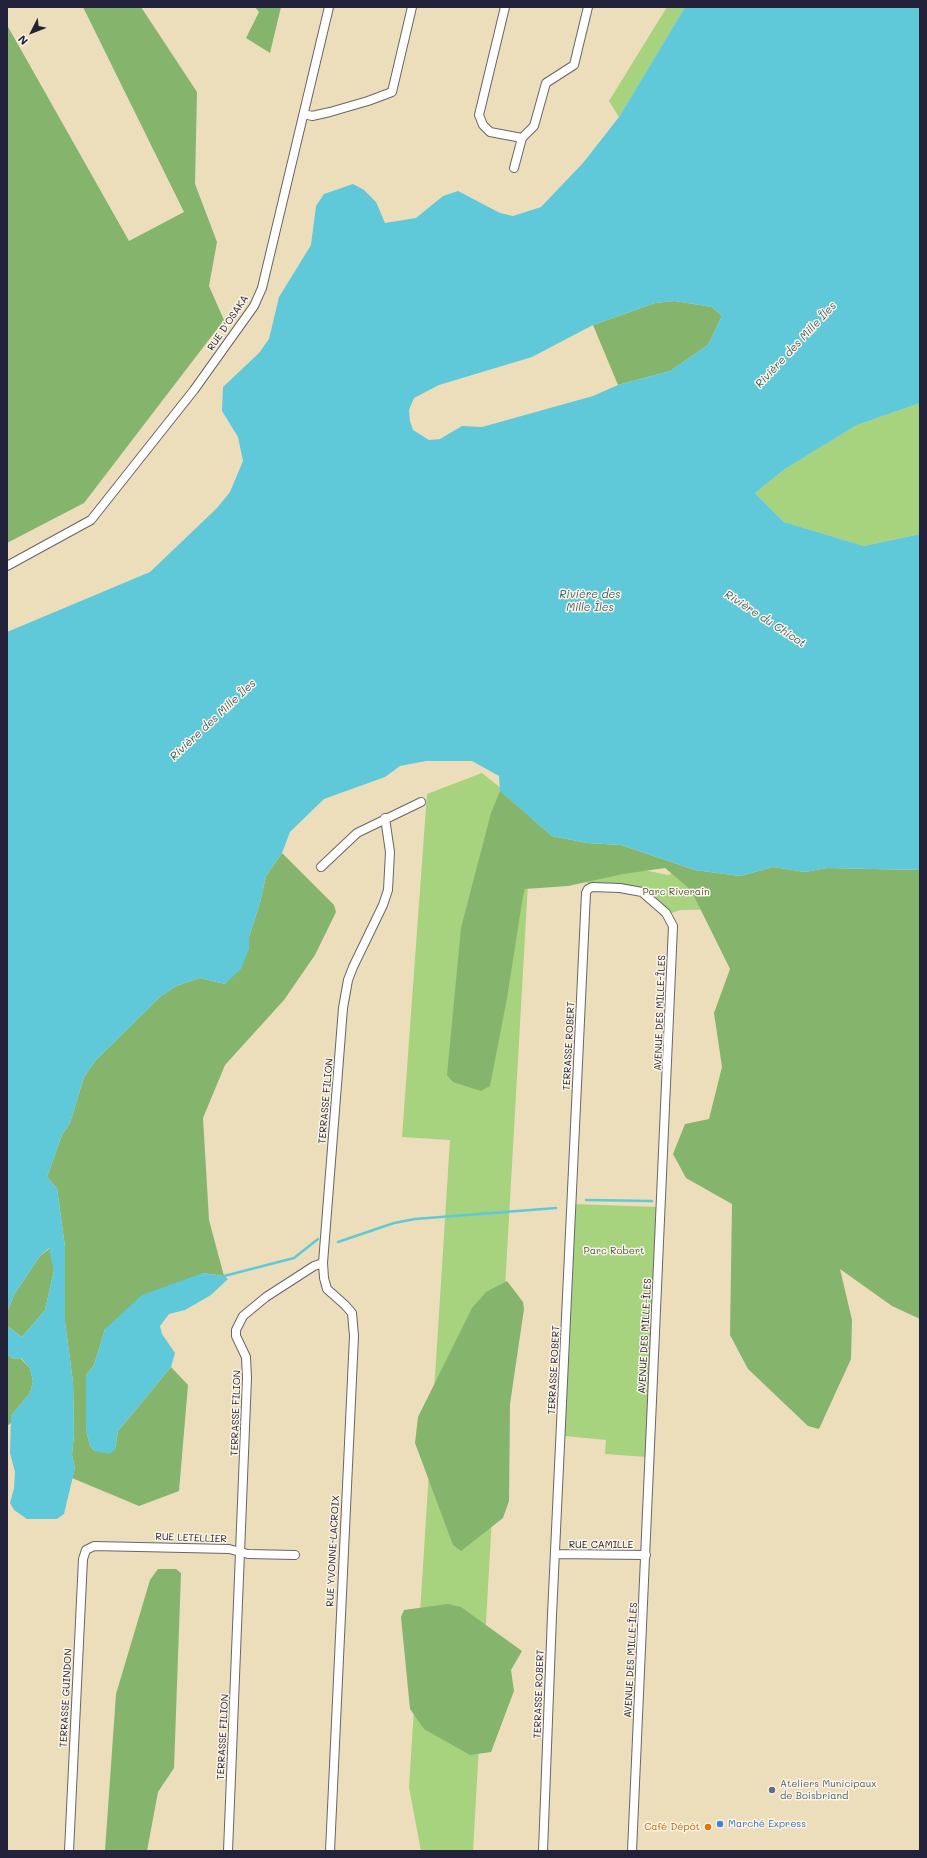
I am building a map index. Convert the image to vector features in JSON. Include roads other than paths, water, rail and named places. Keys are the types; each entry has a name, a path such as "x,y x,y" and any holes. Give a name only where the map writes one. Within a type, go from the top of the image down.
{"street":[{"name":"RUE D'OSAKA","path":"7,566 91,520 194,390 254,306 262,288 329,7"},
{"path":"304,114 312,116 330,112 392,92 412,7"},
{"path":"505,7 479,115 483,125 490,132 522,138"},
{"path":"514,168 522,138 534,126 546,83 574,65 588,7"},
{"path":"321,867 351,838 385,818 420,802"},
{"name":"TERRASSE FILION","path":"228,1851 242,1552 247,1378 246,1357 236,1336 236,1330 243,1316 266,1297 314,1266 323,1263 343,1008 352,967 387,896 390,856 385,818"},
{"name":"AVENUE DES MILLE-ÎLES","path":"587,890 592,887 607,887 642,892 666,913 673,926 632,1851"},
{"name":"TERRASSE ROBERT","path":"543,1851 587,890"},
{"name":"RUE YVONNE-LACROIX","path":"323,1263 324,1278 328,1288 352,1313 354,1336 330,1851"},
{"name":"RUE LETELLIER","path":"88,1548 97,1546 229,1549 256,1555 294,1555"},
{"name":"TERRASSE GUINDON","path":"69,1851 83,1559 88,1548"},
{"name":"RUE CAMILLE","path":"556,1554 646,1555"}],"water":[{"name":"Rivière des Mille Îles","path":"685,7 920,7 920,403 857,425 785,469 755,493 784,522 864,546 920,534 920,870 827,868 805,872 773,867 740,876 695,870 621,845 587,843 552,836 500,791 499,776 472,761 426,761 400,766 385,777 324,799 290,832 282,853 266,876 260,903 249,937 249,949 241,969 225,984 200,978 176,986 160,997 96,1060 84,1077 70,1123 62,1135 47,1177 57,1188 65,1247 65,1322 73,1382 74,1434 72,1455 75,1468 64,1514 57,1519 27,1519 14,1510 10,1503 14,1488 15,1472 10,1453 11,1416 30,1393 33,1382 30,1368 21,1358 13,1359 7,1354 7,1326 22,1337 45,1310 54,1270 49,1248 40,1256 15,1293 7,1312 7,632 150,572 217,508 230,492 243,461 238,437 222,411 223,387 259,353 269,339 279,297 311,245 316,206 324,194 353,184 364,190 376,202 385,223 416,218 443,196 458,191 500,213 513,216 541,207 583,163 619,117","holes":["675,301 712,307 722,316 708,345 670,371 618,385 593,396 482,427 462,426 440,439 429,440 413,430 409,410 414,398 439,385 532,357 593,325 655,303"]},
{"path":"203,1273 224,1276 228,1279 211,1295 185,1310 169,1314 160,1326 162,1334 175,1353 171,1367 118,1431 115,1449 110,1454 95,1451 90,1446 86,1430 86,1375 94,1365 105,1329 142,1295"}],"waterway":[{"path":"586,1200 652,1201"},
{"path":"338,1242 394,1223 415,1219 556,1208"},
{"path":"224,1276 294,1258 318,1239"}],"place":[{"name":"Ateliers Municipaux de Boisbriand","path":"772,1790"},
{"name":"Marché Express","path":"720,1824"},
{"name":"Café Dépôt","path":"708,1827"}],"water label":[{"name":"Rivière du Chicot","path":"765,619"}],"park label":[{"name":"Parc Riverain","path":"676,892"},
{"name":"Parc Robert","path":"614,1251"}]}
